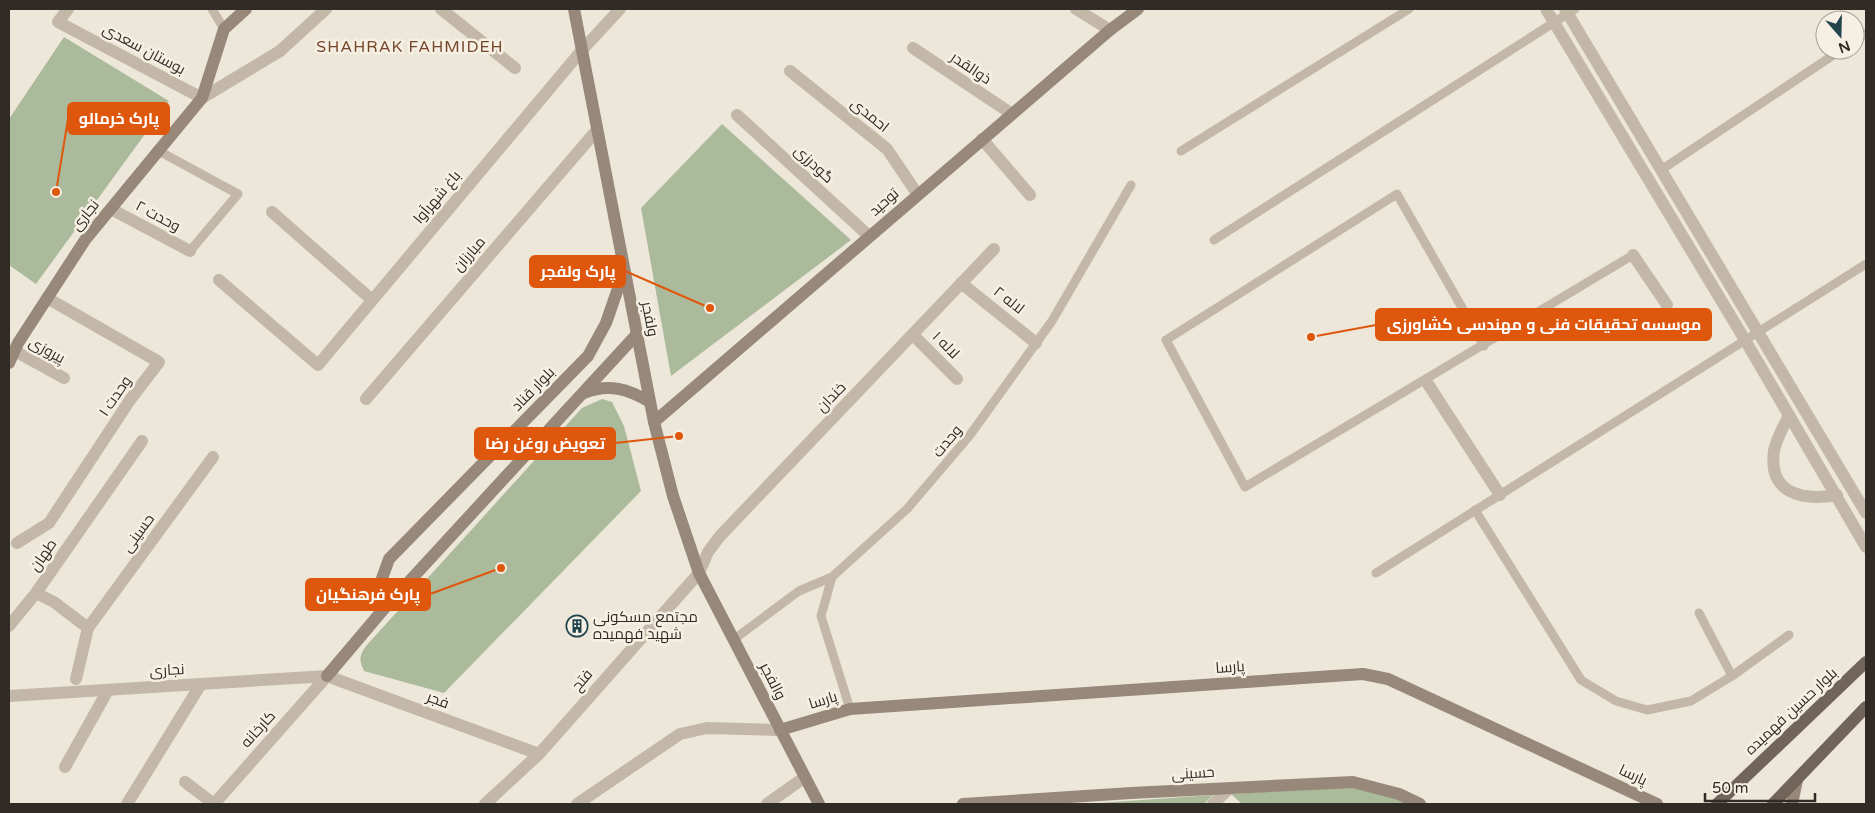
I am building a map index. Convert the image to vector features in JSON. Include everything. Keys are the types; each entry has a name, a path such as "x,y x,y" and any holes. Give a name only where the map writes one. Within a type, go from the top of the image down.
{"main road":[{"name":"بلوار حسین فهمیده","path":"1717,804 1866,662"},
{"path":"1773,804 1866,707"}],"street":[{"name":"بوستان سعدی","path":"68,9 58,22 202,98"},
{"path":"224,29 246,9"},
{"name":"نجاری","path":"9,363 47,298 85,240 202,98 280,51 326,9"},
{"path":"441,9 515,68"},
{"name":"ولفجر","path":"574,9 654,422 673,496 699,573"},
{"name":"باغ شهرآوا","path":"219,280 318,365 582,50 620,9"},
{"path":"1076,9 1110,30"},
{"name":"توحید","path":"654,422 982,139 1110,30 1138,9"},
{"path":"1546,9 1745,340 1866,547"},
{"path":"1570,10 1661,170 1759,331 1866,513"},
{"name":"نجاری","path":"202,98 224,29"},
{"name":"ذوالقدر","path":"913,48 1012,114"},
{"name":"احمدی","path":"790,71 887,149 918,195"},
{"name":"گودرزی","path":"737,115 869,236"},
{"name":"مبارزان","path":"366,400 597,130"},
{"path":"982,139 1030,195"},
{"name":"وحدت ۲","path":"111,209 190,251"},
{"path":"272,212 372,300"},
{"name":"خندان","path":"699,573 708,552 720,536 994,249"},
{"path":"1633,255 1667,305"},
{"name":"بلوار قناد","path":"382,610 380,584 389,559 588,356 606,323 624,271"},
{"name":"لاله ۲","path":"961,284 1036,343"},
{"name":"وحدت ۱","path":"17,543 49,524 130,400 159,362 47,298"},
{"path":"327,676 382,610 637,334"},
{"name":"لاله ۱","path":"913,335 957,379"},
{"name":"پیروزی","path":"15,351 64,378"},
{"path":"1426,381 1500,495"},
{"path":"582,394 596,388 611,387 635,393 650,402"},
{"path":"1789,415 1774,450 1774,469 1782,486 1795,494 1812,498 1837,495"},
{"name":"طهان","path":"88,628 54,602 36,593 142,441"},
{"name":"حسینی","path":"88,628 212,457"},
{"name":"والفجر","path":"699,573 818,804"},
{"name":"فتح","path":"485,804 539,754 699,573"},
{"path":"9,626 36,593"},
{"path":"76,679 88,628"},
{"name":"پارسا","path":"780,730 850,708 1363,674 1388,679 1657,804"},
{"name":"نجاری","path":"9,696 327,676"},
{"name":"فجر","path":"327,676 539,754"},
{"name":"کارخانه","path":"214,804 327,676"},
{"path":"127,804 201,684"},
{"path":"65,767 108,690"},
{"path":"577,804 680,734 707,728 780,730"},
{"path":"767,804 805,777"},
{"path":"1792,804 1797,780"},
{"path":"185,782 214,804"},
{"name":"حسینی","path":"963,804 1353,782 1398,794 1420,804"},
{"path":"1213,804 1230,788"}],"lane":[{"path":"212,9 224,29"},
{"path":"1181,151 1409,9"},
{"path":"1214,240 1570,10"},
{"path":"1661,170 1826,60"},
{"path":"158,150 238,194 190,251"},
{"name":"وحدت","path":"832,577 907,509 970,435 1052,321 1131,185"},
{"path":"1484,346 1397,194 1166,340 1245,488 1426,381 1484,346 1633,255"},
{"path":"1376,573 1866,264"},
{"path":"1475,510 1581,680 1616,701 1647,710 1691,701 1732,676 1789,635"},
{"path":"733,640 799,591 832,577"},
{"path":"832,577 821,616 850,708"},
{"path":"1699,613 1732,676"}],"green space":[{"path":"64,37 169,101 36,284 9,265 9,119"},
{"path":"722,124 851,240 671,376 641,208"},
{"path":"602,399 612,402 624,426 641,491 444,693 364,671 360,658 366,646 582,408"},
{"path":"1351,786 1397,798 1409,804 1242,804 1231,794"},
{"path":"1213,795 1204,804 1084,804"}],"place":[{"name":"پارک خرمالو","path":"56,192"},
{"name":"پارک ولفجر","path":"710,308"},
{"name":"موسسه تحقیقات فنی و مهندسی کشاورزی","path":"1311,337"},
{"name":"تعویض روغن رضا","path":"679,436"},
{"name":"پارک فرهنگیان","path":"501,568"},
{"name":"مجتمع مسکونی شهید فهمیده","path":"577,626"}],"district":[{"name":"SHAHRAK FAHMIDEH","path":"410,47"}]}
